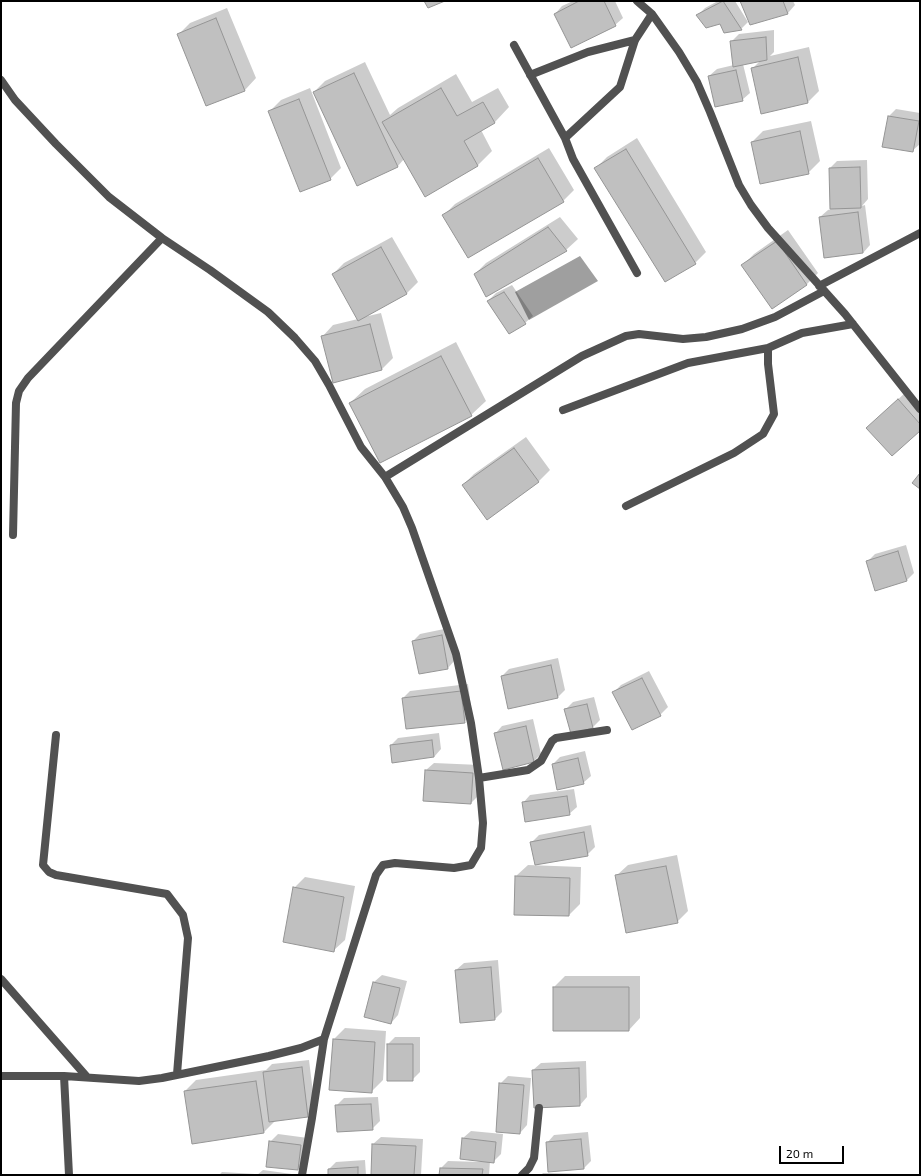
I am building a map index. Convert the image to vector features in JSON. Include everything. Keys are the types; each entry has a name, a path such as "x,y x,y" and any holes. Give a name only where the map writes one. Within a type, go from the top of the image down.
{"street":[{"path":"637,1 652,14 679,52 697,82 739,186 751,205 768,228 853,324 920,409"},
{"path":"565,138 620,87 635,40 652,14"},
{"path":"530,75 588,52 635,40"},
{"path":"514,45 565,138 573,159 637,272"},
{"path":"1,80 15,100 109,197 162,238 245,294 268,312 296,338 315,361 361,447 385,476 403,508 412,528 456,654 471,723 479,778 483,823 481,848 471,865 454,868 396,863 382,865 376,875 324,1039 302,1175"},
{"path":"385,476 582,356 626,336 639,334 683,339 706,337 742,329 775,317 920,233"},
{"path":"13,535 16,403 19,391 28,378 162,238"},
{"path":"563,410 688,363 768,348 802,333 853,324"},
{"path":"626,506 734,453 763,434 774,414 768,364 768,348"},
{"path":"479,778 528,770 541,761 552,741 556,738 607,730"},
{"path":"56,735 43,865 49,872 56,876 167,894 183,915 188,938 177,1074"},
{"path":"1,979 87,1077"},
{"path":"1,1076 64,1076 139,1080 162,1078 269,1056 301,1048 324,1039"},
{"path":"64,1076 69,1175"},
{"path":"522,1175 529,1168 534,1158 539,1108"}],"shaded area":[{"path":"580,256 598,281 529,320 515,292"}],"building":[{"path":"424,1 445,1 428,8"},
{"path":"579,1 604,1 616,26 571,48 554,14"},
{"path":"723,1 742,30 724,33 720,24 706,28 696,15"},
{"path":"740,1 783,1 788,14 750,25"},
{"path":"216,18 245,91 206,106 177,34"},
{"path":"766,37 767,60 733,67 730,41"},
{"path":"798,57 808,103 761,114 751,68"},
{"path":"736,70 743,101 715,107 708,76"},
{"path":"354,73 398,167 357,186 313,92"},
{"path":"441,88 457,116 483,102 495,123 464,141 478,166 425,197 382,122"},
{"path":"299,99 331,180 300,192 268,111"},
{"path":"888,116 919,121 913,152 882,147"},
{"path":"800,131 809,174 760,184 751,142"},
{"path":"626,149 696,264 665,282 594,168"},
{"path":"538,158 564,202 468,258 442,215"},
{"path":"860,167 861,208 830,209 829,168"},
{"path":"858,212 863,253 824,258 819,217"},
{"path":"548,227 567,251 486,297 474,274"},
{"path":"777,241 807,285 772,309 741,265"},
{"path":"381,247 407,294 358,321 332,274"},
{"path":"504,292 526,324 509,334 487,301"},
{"path":"370,324 382,370 333,383 321,336"},
{"path":"441,356 472,416 380,463 349,403"},
{"path":"898,399 920,424 920,431 892,456 866,428"},
{"path":"514,448 539,482 487,520 462,485"},
{"path":"920,473 920,489 912,483"},
{"path":"898,551 907,581 875,591 866,561"},
{"path":"442,635 448,669 419,674 412,641"},
{"path":"551,665 558,698 508,709 501,676"},
{"path":"642,678 661,716 632,730 612,692"},
{"path":"461,691 465,723 406,729 402,698"},
{"path":"587,704 593,728 571,734 564,709"},
{"path":"526,726 534,762 503,770 494,733"},
{"path":"432,740 434,757 392,763 390,745"},
{"path":"578,758 584,784 557,790 552,764"},
{"path":"425,770 473,773 471,804 423,801"},
{"path":"567,796 570,815 525,822 522,802"},
{"path":"584,832 588,856 535,865 530,842"},
{"path":"666,866 678,923 626,933 615,875"},
{"path":"515,876 570,878 569,916 514,915"},
{"path":"293,887 344,897 334,952 283,942"},
{"path":"491,967 495,1020 460,1023 455,970"},
{"path":"373,982 400,988 391,1024 364,1017"},
{"path":"553,987 629,987 629,1031 553,1031"},
{"path":"333,1039 375,1042 372,1093 329,1090"},
{"path":"387,1044 413,1044 413,1081 387,1081"},
{"path":"302,1067 308,1117 269,1122 263,1072"},
{"path":"579,1068 580,1106 534,1108 532,1070"},
{"path":"256,1081 264,1133 192,1144 184,1091"},
{"path":"499,1083 524,1085 520,1134 496,1132"},
{"path":"371,1104 373,1130 337,1132 335,1105"},
{"path":"462,1138 496,1142 494,1163 460,1159"},
{"path":"581,1139 584,1169 548,1172 546,1142"},
{"path":"269,1141 301,1145 298,1170 266,1167"},
{"path":"372,1144 416,1146 414,1175 371,1175"},
{"path":"358,1167 358,1175 328,1175 328,1169"},
{"path":"440,1168 483,1169 482,1175 439,1175"}]}
